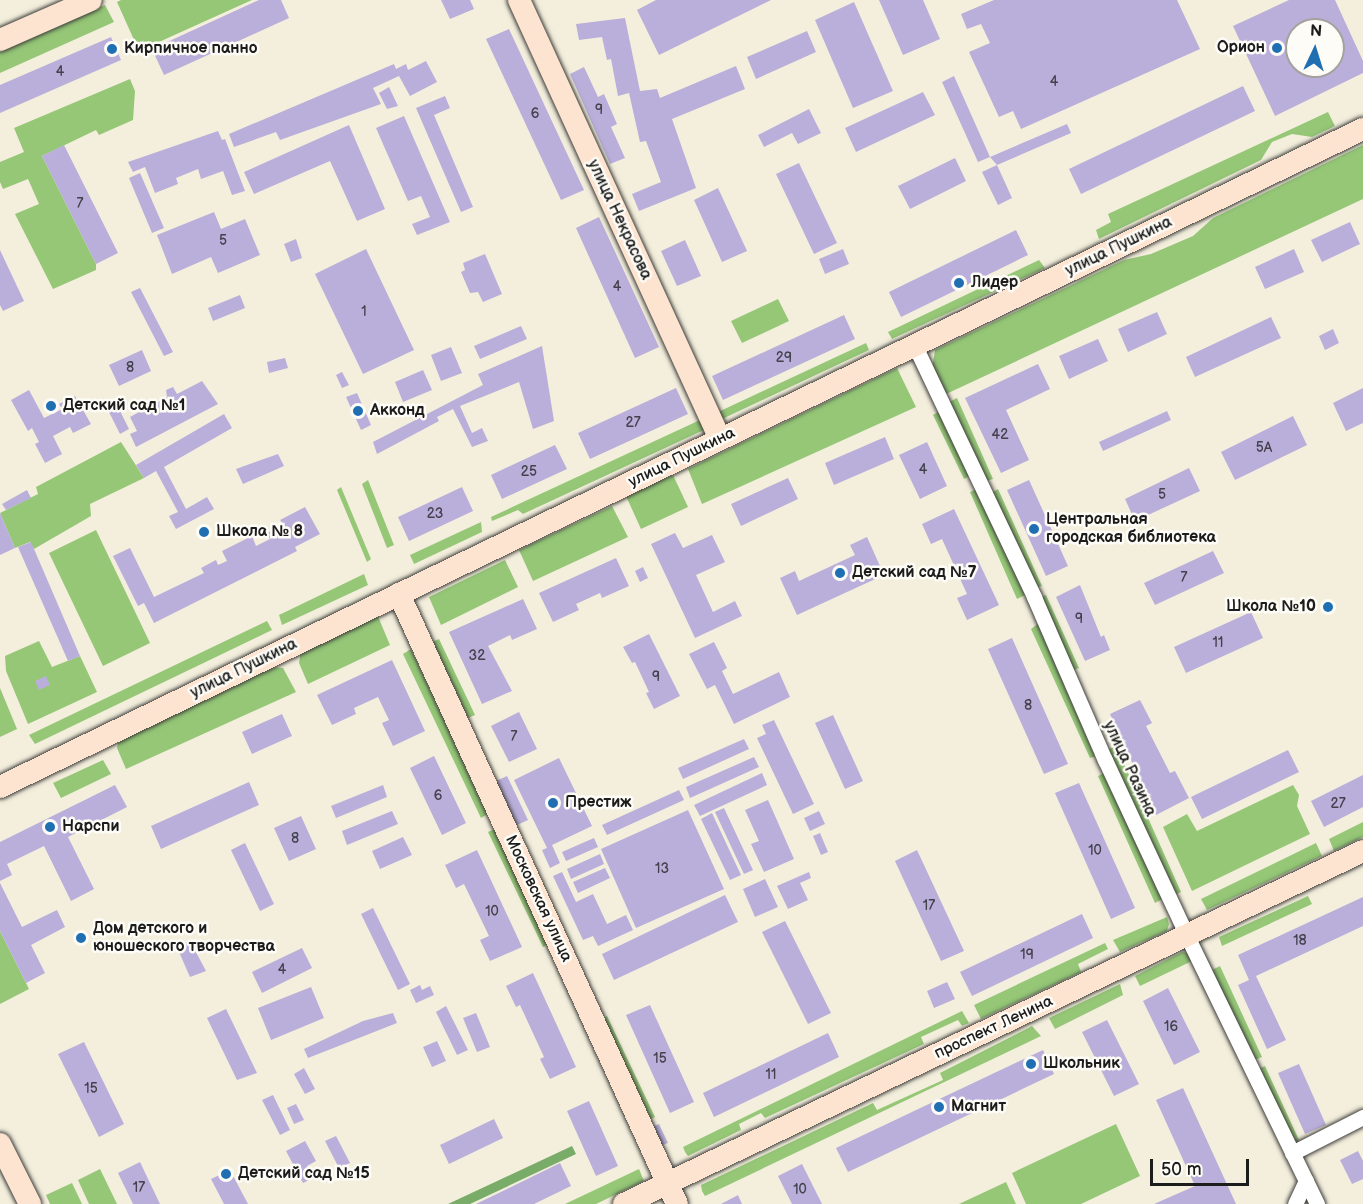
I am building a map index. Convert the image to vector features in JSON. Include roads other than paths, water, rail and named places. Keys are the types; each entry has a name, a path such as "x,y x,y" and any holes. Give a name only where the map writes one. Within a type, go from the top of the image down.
{"street":[{"path":"0,40 91,0"},
{"name":"улица Некрасова","path":"519,0 720,440"},
{"name":"улица Пушкина","path":"0,787 1363,129"},
{"name":"улица Разина","path":"915,346 1029,586 1105,760 1187,936 1317,1204"},
{"name":"Московская улица","path":"399,594 672,1194"},
{"name":"проспект Ленина","path":"624,1204 672,1194 1187,936 1363,851"},
{"path":"1292,1153 1363,1117"},
{"path":"0,1144 30,1204"},
{"path":"1295,1204 1306,1180"}],"place":[{"name":"Орион","path":"1277,48"},
{"name":"Кирпичное панно","path":"112,49"},
{"name":"Лидер","path":"959,283"},
{"name":"Детский сад №1","path":"51,406"},
{"name":"Акконд","path":"358,411"},
{"name":"Центральная городская библиотека","path":"1034,529"},
{"name":"Школа № 8","path":"204,532"},
{"name":"Детский сад №7","path":"840,573"},
{"name":"Школа №10","path":"1328,607"},
{"name":"Престиж","path":"553,803"},
{"name":"Нарспи","path":"50,827"},
{"name":"Дом детского и юношеского творчества","path":"81,938"},
{"name":"Школьник","path":"1031,1064"},
{"name":"Магнит","path":"939,1107"},
{"name":"Детский сад №15","path":"226,1174"}]}
